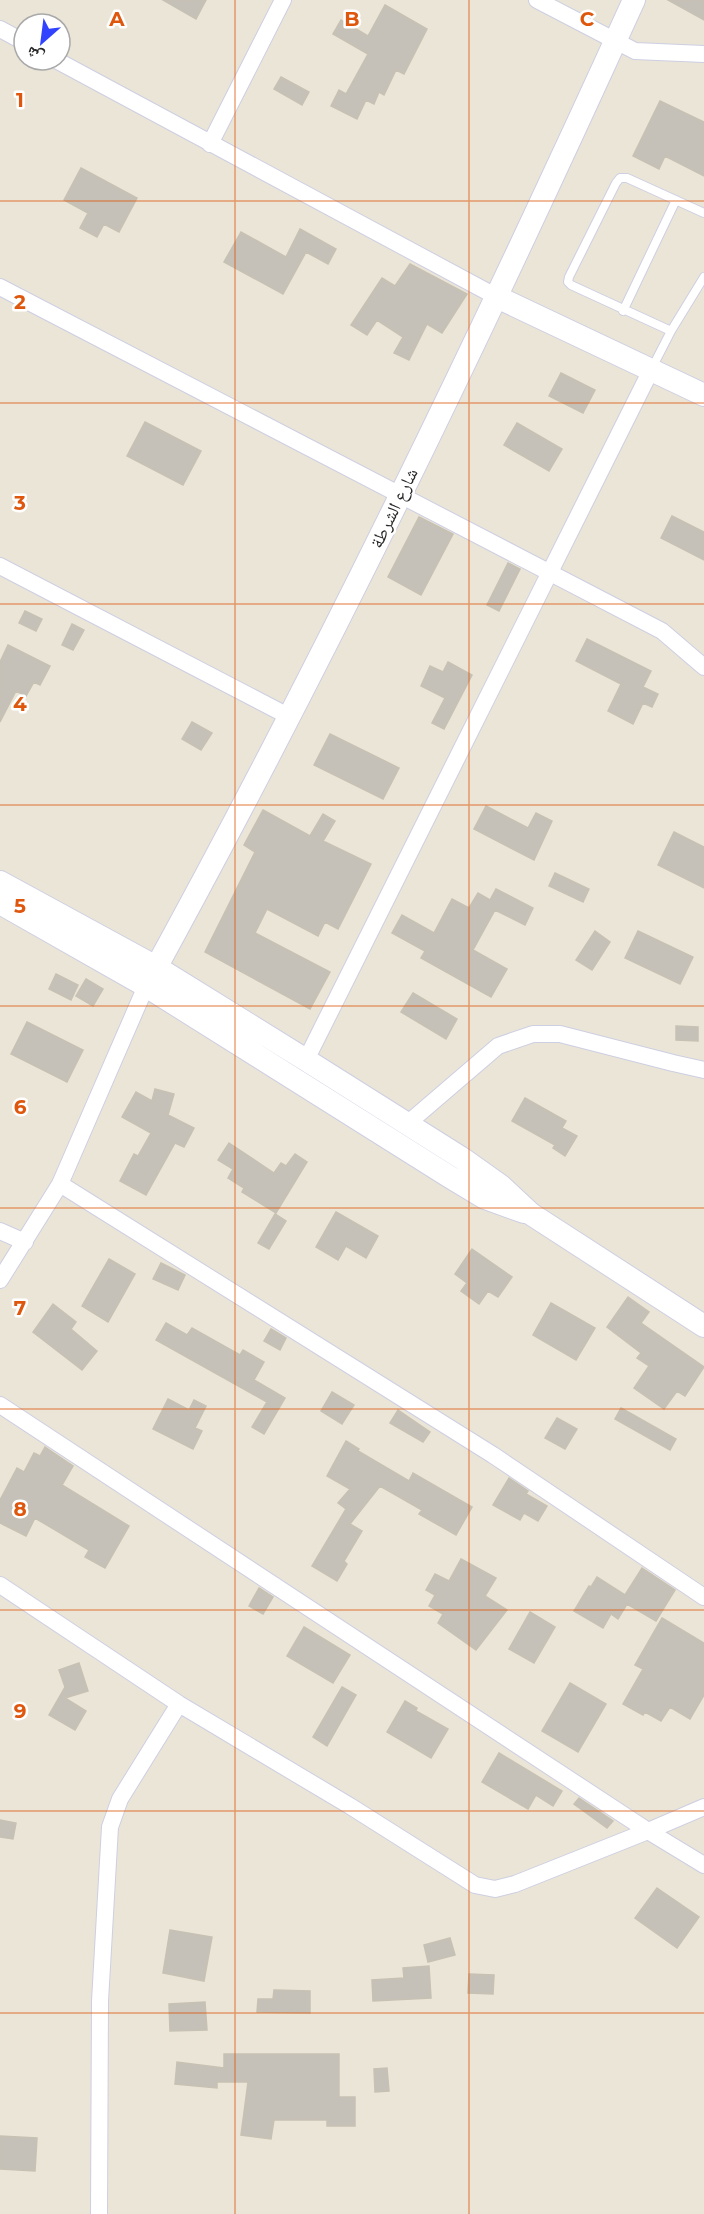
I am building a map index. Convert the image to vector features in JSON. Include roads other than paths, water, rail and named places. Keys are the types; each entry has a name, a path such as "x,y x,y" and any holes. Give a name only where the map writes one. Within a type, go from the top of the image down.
{"main road":[{"name":"شارع الشرطة","path":"151,976 290,717 401,493 497,297 634,0"},
{"path":"497,297 704,395"},
{"path":"0,882 151,976 450,1178 485,1198 531,1214"},
{"path":"0,903 151,976 306,1059 488,1177 531,1214 704,1326"}],"street":[{"path":"210,144 283,0"},
{"path":"537,0 635,51 704,54"},
{"path":"72,68 497,297"},
{"path":"0,286 549,570 662,631 704,667"},
{"path":"306,1059 651,370"},
{"path":"0,566 290,717"},
{"path":"0,1281 60,1185 151,976"},
{"path":"407,1124 498,1046 533,1034 560,1034 704,1070"},
{"path":"60,1185 493,1455 704,1597"},
{"path":"0,1231 25,1242"},
{"path":"0,1405 648,1832 704,1865"},
{"path":"0,1585 179,1704 350,1806 475,1885 495,1889 515,1884 648,1832 704,1807"},
{"path":"99,2214 100,2001 110,1827 120,1799 179,1704"}],"lane":[{"path":"671,331 571,285 568,282 569,277 620,178 627,178 704,213"},
{"path":"623,310 676,200"},
{"path":"651,370 671,331 704,278"}]}
